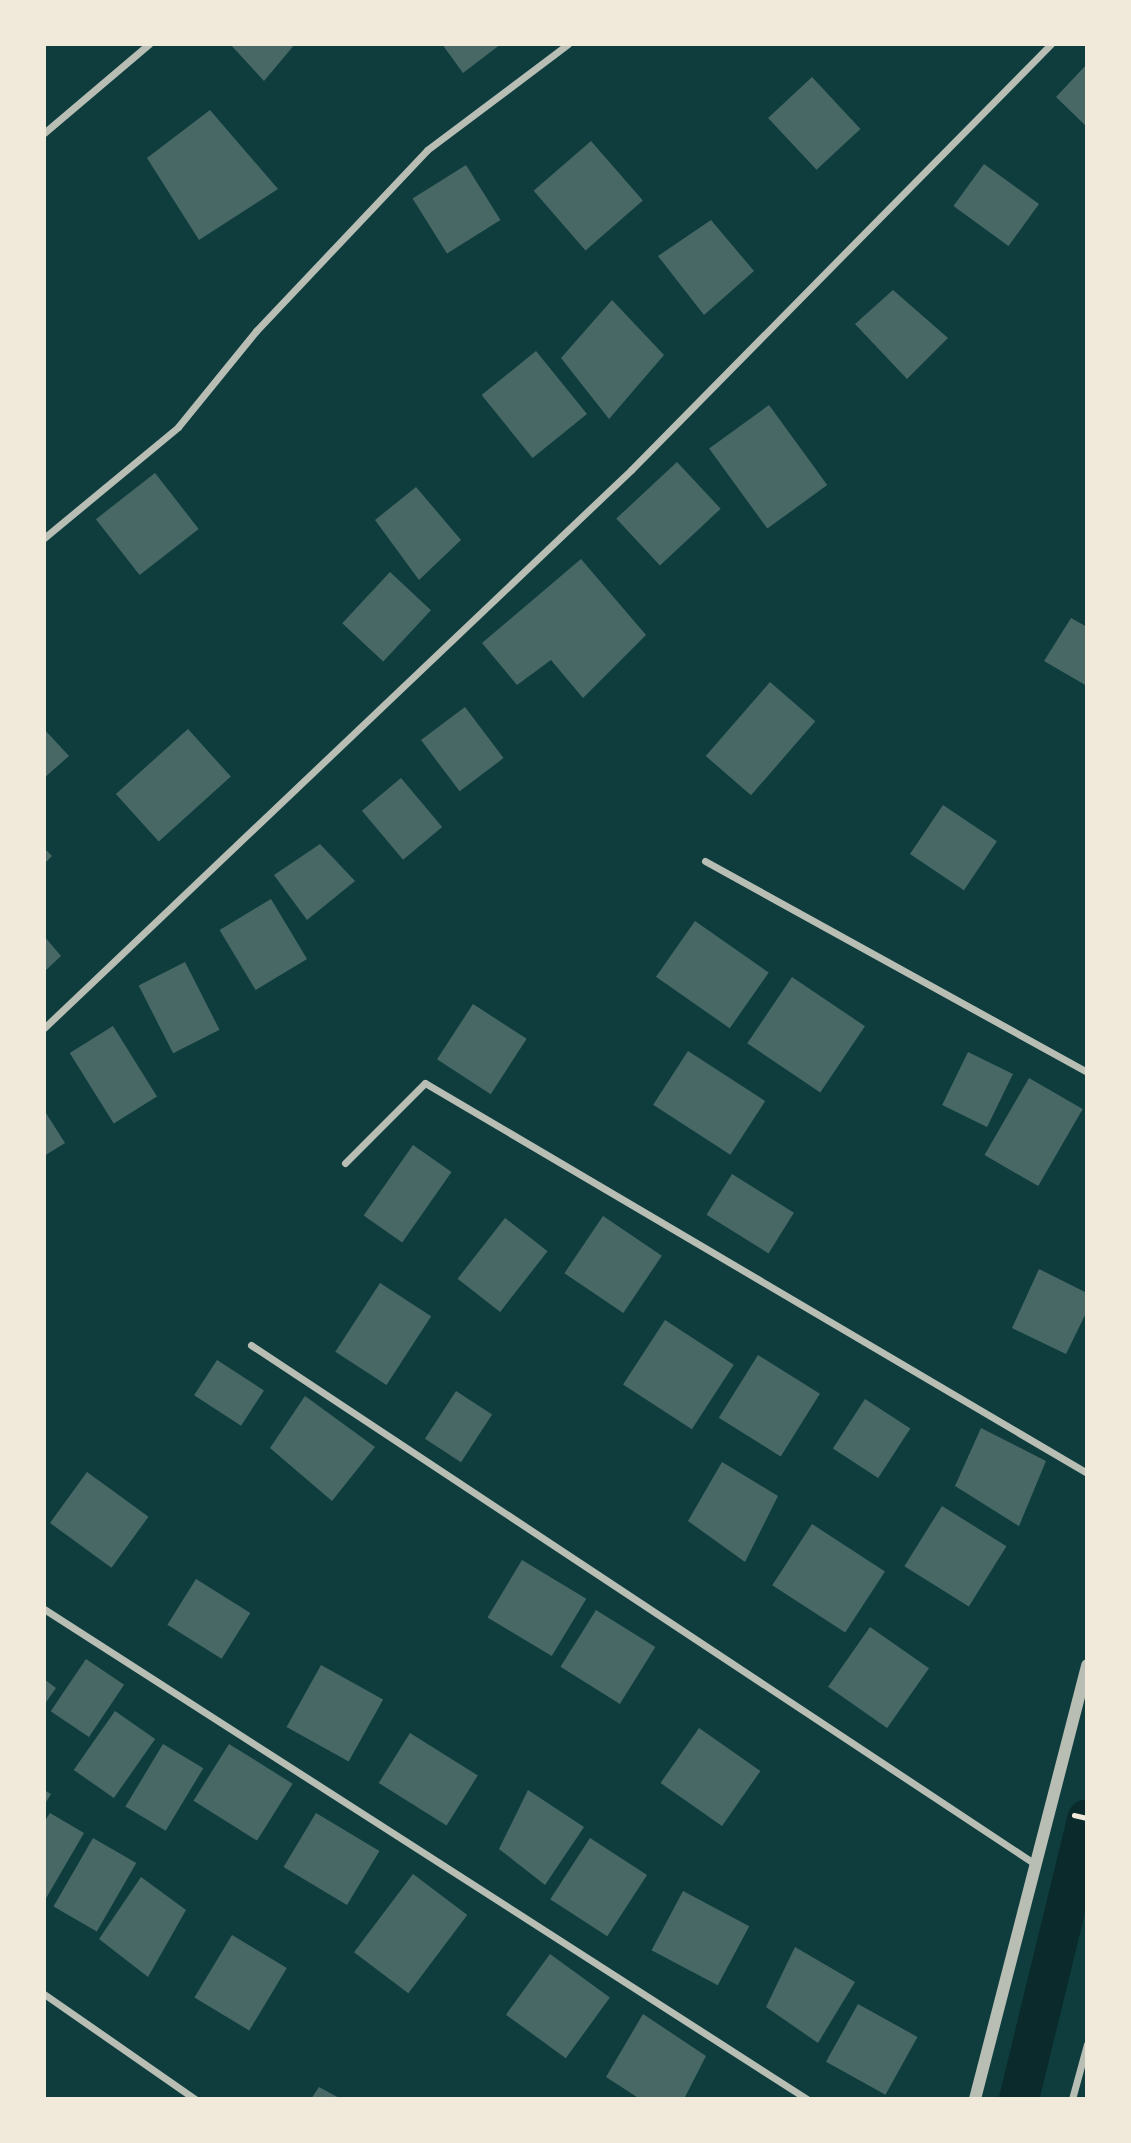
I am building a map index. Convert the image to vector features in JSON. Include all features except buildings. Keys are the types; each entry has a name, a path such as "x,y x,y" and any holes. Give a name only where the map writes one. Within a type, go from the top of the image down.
{"street":[{"path":"44,133 149,44"},
{"path":"44,538 178,426 256,331 428,150 568,44"},
{"path":"44,1028 631,470 1051,44"},
{"path":"705,861 1087,1072"},
{"path":"345,1163 425,1083 1087,1474"},
{"path":"251,1345 1035,1864"},
{"path":"44,1609 807,2099"},
{"path":"975,2099 1087,1665"},
{"path":"44,1993 195,2099"},
{"path":"1072,2099 1087,2044"}],"path":[{"path":"1072,1815 1087,1818"}],"waterway":[{"path":"1019,2099 1087,1819"}]}
